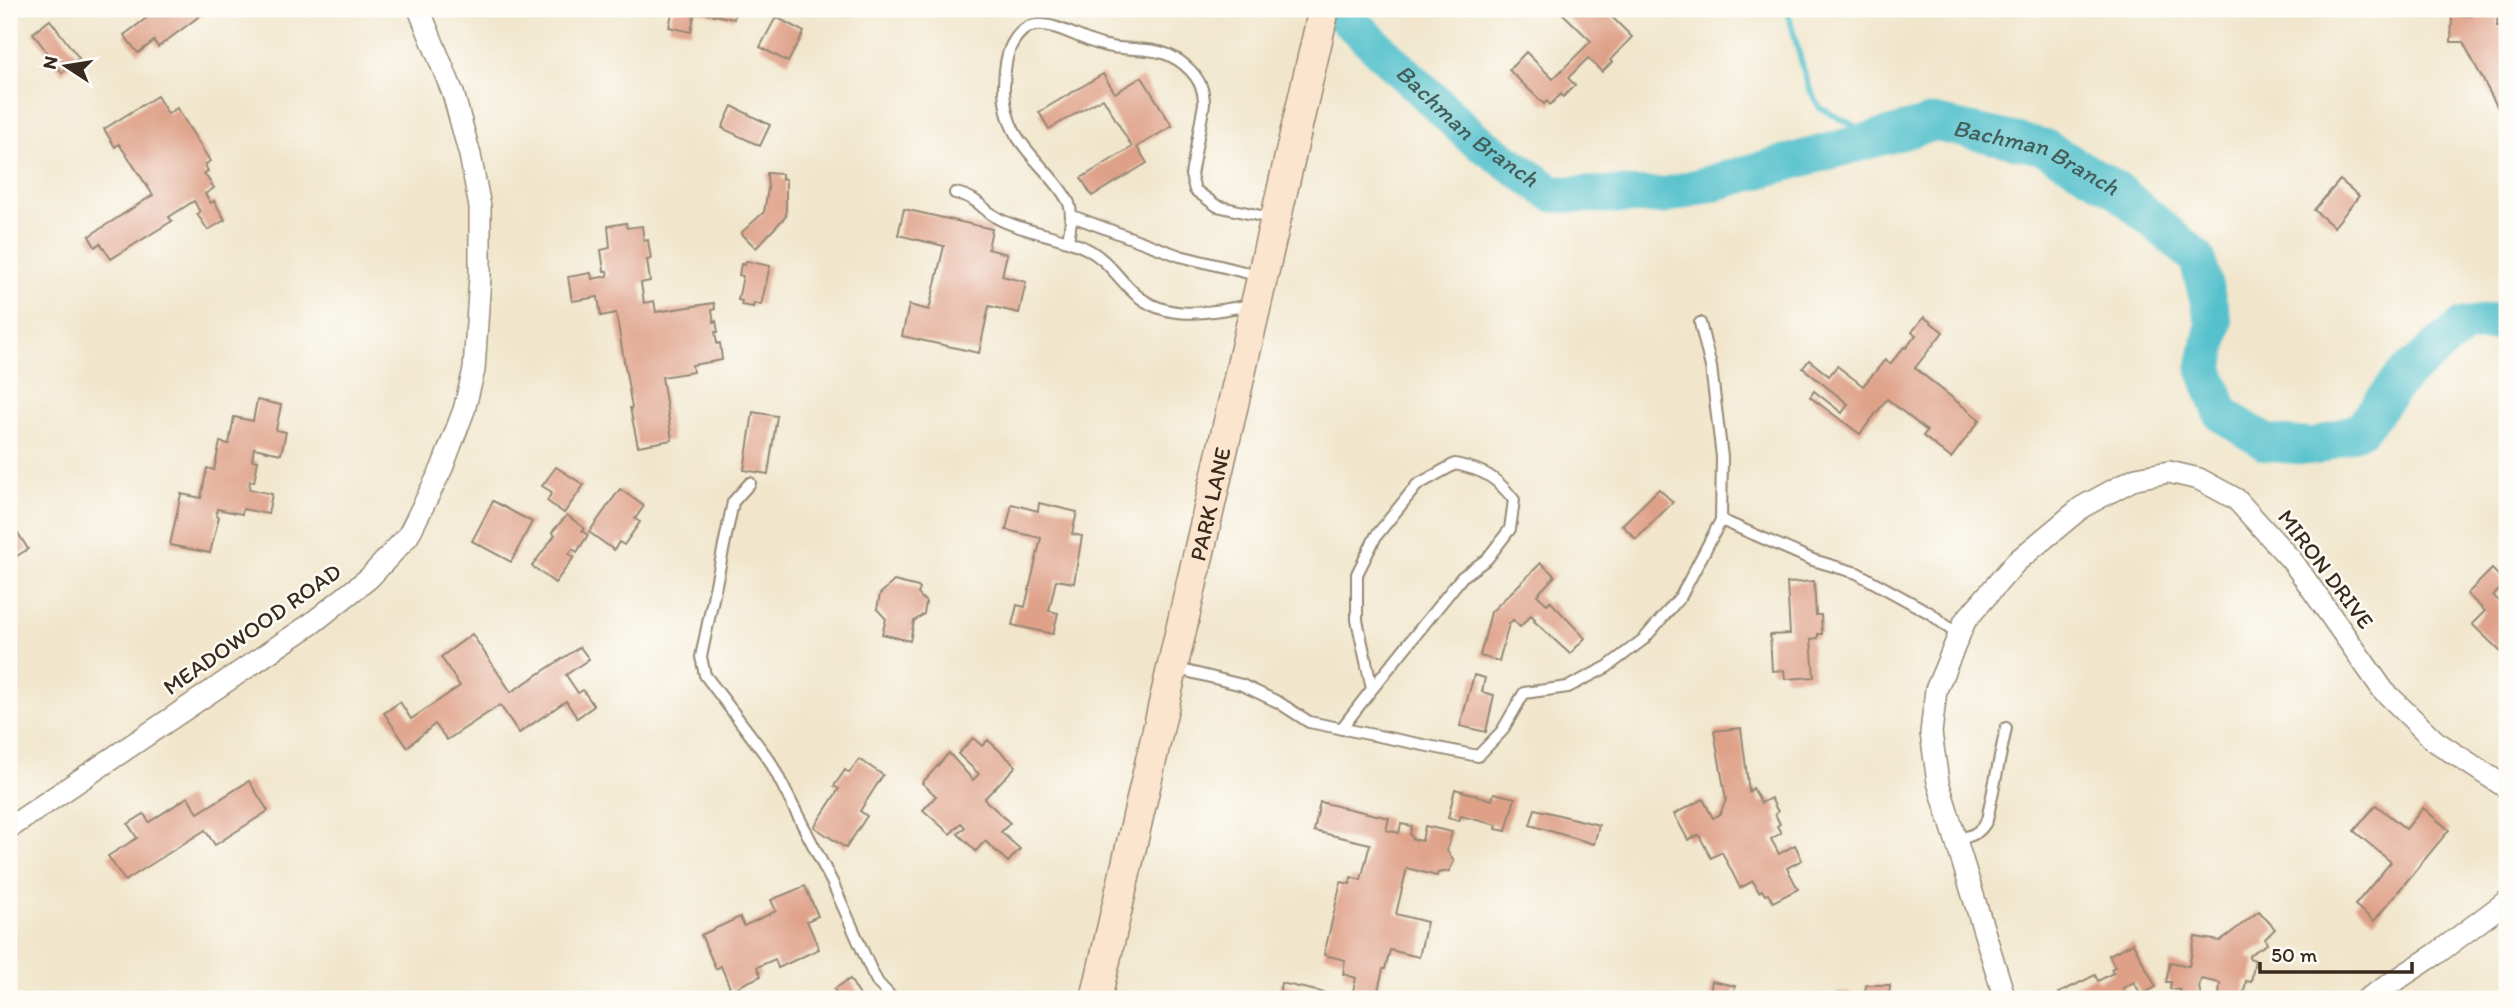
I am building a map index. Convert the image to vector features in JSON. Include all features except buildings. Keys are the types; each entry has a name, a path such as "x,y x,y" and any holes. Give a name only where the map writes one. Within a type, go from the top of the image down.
{"street":[{"name":"MEADOWOOD ROAD","path":"9,828 311,624 369,578 408,536 442,468 464,410 474,370 480,276 480,207 470,155 453,93 419,9"},
{"name":"PARK LANE","path":"1096,999 1324,9"},
{"name":"MIRON DRIVE","path":"2005,999 1938,782 1931,733 1936,691 1965,621 2017,562 2082,507 2136,478 2169,472 2199,479 2236,499 2294,562 2383,690 2435,741 2507,788"},
{"path":"2367,999 2436,954 2507,901"}],"lane":[{"path":"1068,240 1072,216 1068,202 1055,182 1019,142 1010,127 1005,108 1004,77 1010,47 1027,27 1036,25 1048,26 1105,46 1165,52 1188,68 1199,80 1204,93 1191,175 1195,190 1217,206 1276,220"},
{"path":"955,192 970,196 1002,221 1068,240 1090,250 1103,259 1132,292 1159,310 1182,314 1257,291"},
{"path":"1072,216 1180,256 1257,291"},
{"path":"1171,668 1242,685 1278,702 1309,722 1478,756 1502,731 1524,693 1568,687 1607,667 1644,639 1681,596 1721,520 1722,457 1711,368 1700,323"},
{"path":"1341,729 1462,577 1487,559 1510,529 1514,500 1500,482 1478,469 1455,464 1417,485 1376,536 1357,574 1357,620 1372,689"},
{"path":"750,483 733,502 701,657 702,666 705,675 770,761 833,884 872,972 893,999"},
{"path":"1721,520 1813,561 1857,573 1930,613 1959,636"},
{"path":"1956,840 1975,835 1987,820 2006,728"}],"waterway":[{"name":"Bachman Branch","path":"1337,9 1471,136 1553,194 1664,196 1934,123 2044,147 2116,189 2197,258 2214,323 2205,368 2222,414 2267,443 2315,447 2361,429 2400,379 2463,326 2498,321 2507,328"},
{"path":"1787,9 1808,86 1820,108 1878,138"}]}
